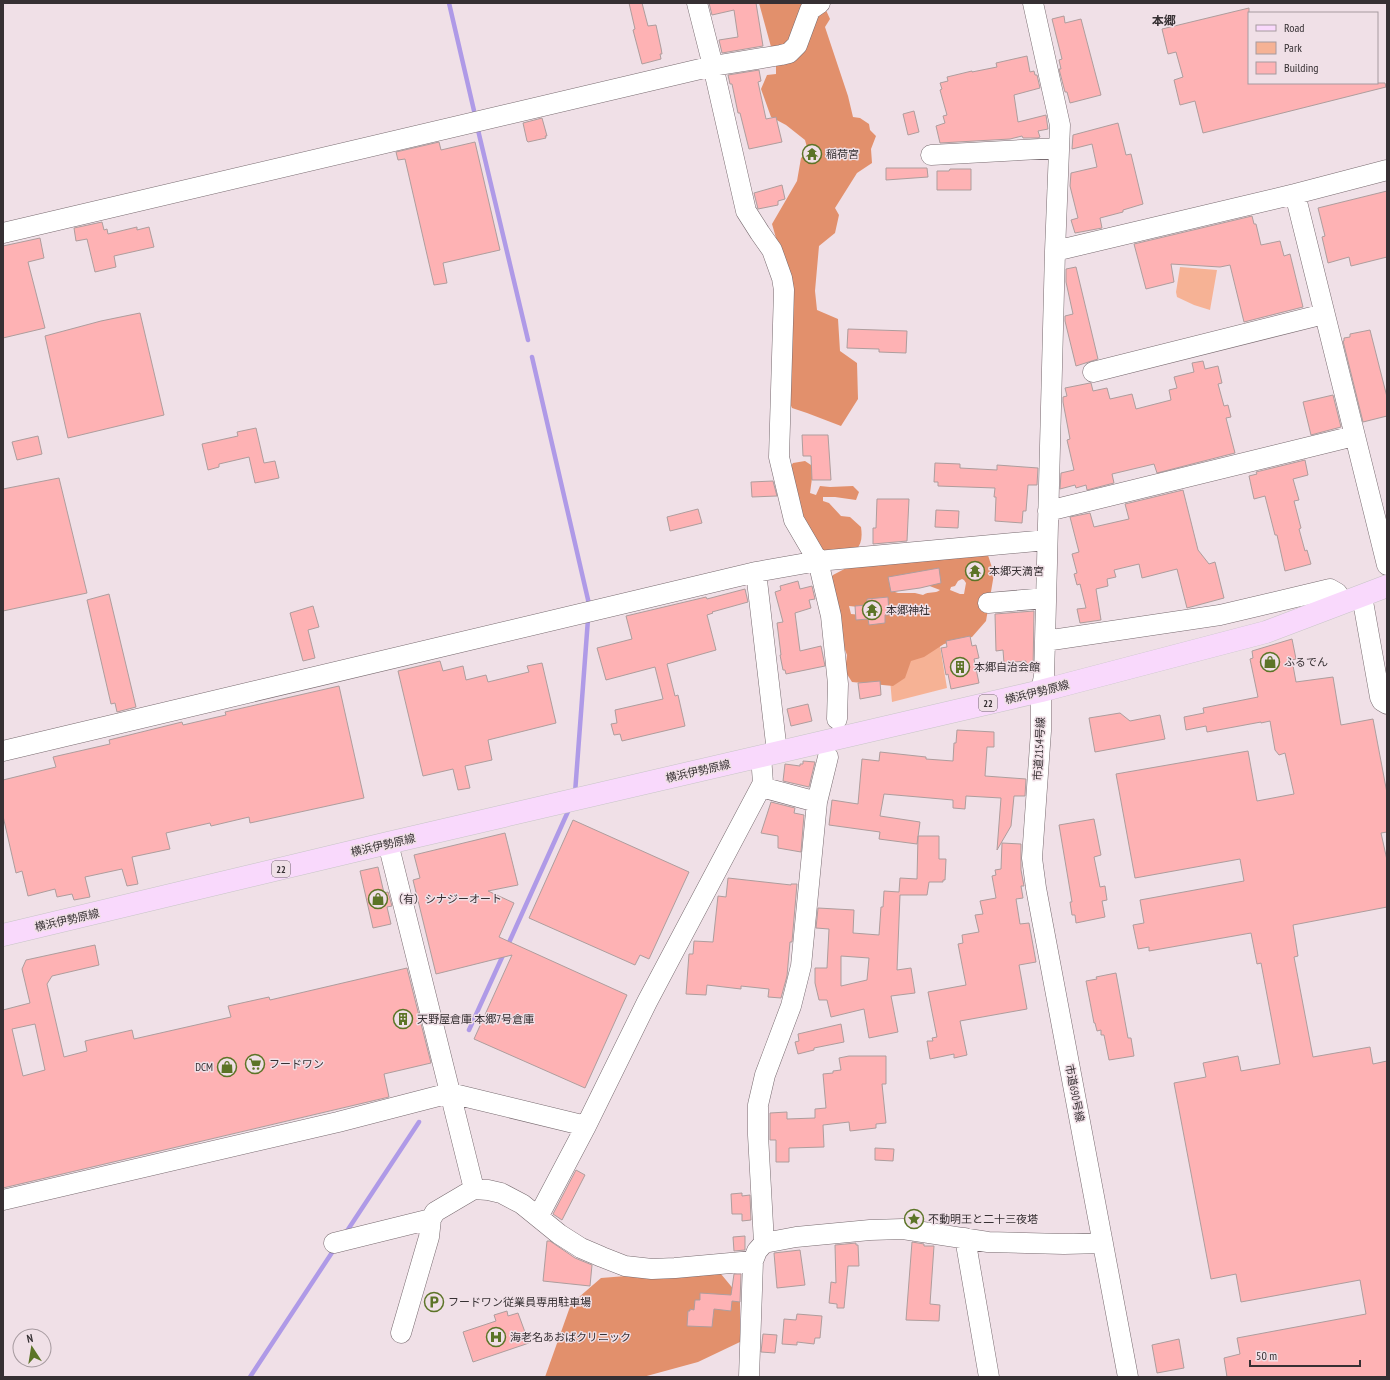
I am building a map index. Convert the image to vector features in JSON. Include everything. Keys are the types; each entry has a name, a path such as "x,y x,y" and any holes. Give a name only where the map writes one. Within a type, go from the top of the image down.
{"main road":[{"name":"横浜伊勢原線","path":"3,935 388,843 1041,691 1266,632 1387,586"}],"street":[{"path":"697,3 746,211 772,250 782,278 784,290 779,457 794,520 818,561 831,616 838,684 837,719"},
{"path":"3,233 713,66 789,53 797,45 810,10 820,3"},
{"name":"市道2154号線","path":"1032,3 1060,124 1047,540 1046,641 1044,676 1041,691 1041,731 1035,807"},
{"path":"931,155 1059,148"},
{"path":"1055,251 1295,194 1387,170"},
{"path":"1295,194 1387,565"},
{"path":"1093,372 1324,314"},
{"path":"1048,511 1354,436"},
{"path":"3,751 756,572 818,561 1047,540"},
{"path":"538,1217 586,1126 647,1002 763,783 769,754 756,572"},
{"path":"1046,641 1220,615 1330,589 1352,600 1380,697 1382,701 1387,704"},
{"path":"988,603 1046,598"},
{"path":"764,1243 758,1135 758,1105 765,1075 791,1006 801,966 817,802 828,757"},
{"path":"760,787 817,802"},
{"name":"市道690号線","path":"1035,807 1032,858 1036,888 1128,1377"},
{"path":"388,843 474,1189"},
{"path":"3,1200 338,1122 450,1094 586,1126"},
{"path":"401,1333 429,1237 431,1219 435,1212 474,1189 501,1193 522,1204 559,1234 581,1248 625,1266 652,1269 753,1261"},
{"path":"342,1241 431,1219"},
{"path":"749,1377 753,1261 757,1251 764,1243 796,1237 903,1228 988,1242 1064,1244 1103,1243"},
{"path":"965,1238 989,1377"}],"green space":[{"path":"1180,267 1217,270 1210,310 1194,305 1177,297 1176,292"},
{"path":"940,646 947,688 892,702 888,657"}],"shaded area":[{"path":"759,3 817,3 825,8 830,19 825,27 848,96 853,117 860,118 869,124 870,130 876,136 871,149 872,163 857,173 835,208 839,215 835,233 819,246 815,291 817,310 838,319 840,351 857,363 858,399 841,426 792,408 786,395 778,245 772,224 797,181 801,158 808,151 805,140 786,125 771,117 761,89 767,75 776,74 776,65"},
{"path":"805,461 811,465 813,471 810,493 816,495 820,486 853,486 859,492 856,500 823,497 823,501 829,503 841,516 850,517 861,527 862,534 858,548 841,562 807,540 789,469 793,463"},
{"path":"987,552 994,574 986,621 972,637 944,644 924,657 911,661 905,678 893,686 852,682 845,671 847,655 842,642 829,581 833,575 854,564","holes":["962,579 966,583 964,594 950,590 951,587 955,586 958,581","927,585 940,590 923,595 915,593 898,593 892,591","865,604 888,611 882,617 851,614 849,606 859,607"]},
{"path":"689,1271 721,1274 740,1297 740,1342 698,1362 643,1377 545,1377 571,1304 601,1278"}],"building":[{"path":"629,3 642,3 648,26 656,25 662,54 660,54 661,59 642,64 633,30 635,29"},
{"path":"709,3 756,3 763,46 722,53 719,40 738,37 734,10 712,15"},
{"path":"1249,8 1248,84 1385,83 1386,87 1203,133 1195,101 1180,105 1174,80 1183,77 1176,52 1168,54 1162,29"},
{"path":"1064,16 1065,23 1081,19 1101,95 1070,103 1067,92 1065,92 1059,69 1061,69 1059,60 1062,59 1052,19"},
{"path":"1027,56 1030,72 1034,71 1035,75 1037,75 1040,88 1014,95 1018,122 1046,115 1048,129 1038,131 1040,137 1023,138 1022,136 1010,139 940,143 936,126 945,123 943,116 947,115 940,90 942,89 940,83 948,81 947,77 997,67 996,63"},
{"path":"759,70 761,81 758,82 766,119 776,117 782,142 749,149 740,113 738,113 732,84 730,84 728,75"},
{"path":"914,111 919,132 908,135 903,114"},
{"path":"542,118 547,136 545,136 546,138 528,142 523,123"},
{"path":"1118,123 1126,155 1131,154 1143,204 1123,210 1123,212 1100,218 1102,228 1075,233 1071,220 1078,218 1070,186 1071,173 1097,167 1092,144 1072,149 1073,135"},
{"path":"439,142 441,150 475,142 500,250 443,263 447,283 434,285 405,159 398,160 396,152"},
{"path":"886,168 927,168 928,177 886,180"},
{"path":"950,169 971,169 971,190 937,190 937,171 949,171"},
{"path":"782,185 785,199 778,201 778,205 758,209 754,193"},
{"path":"1387,191 1387,257 1351,266 1349,257 1328,263 1322,237 1325,236 1318,208"},
{"path":"1252,216 1254,224 1256,224 1261,245 1280,241 1284,256 1290,254 1303,307 1244,322 1230,265 1220,267 1171,264 1174,282 1146,289 1134,244"},
{"path":"102,222 104,230 107,229 108,234 137,227 137,230 149,227 154,247 114,256 116,267 95,272 87,239 76,241 74,228"},
{"path":"40,238 44,258 28,262 45,328 3,338 3,246"},
{"path":"1076,267 1098,359 1076,366 1065,316 1073,314 1066,282 1066,269"},
{"path":"140,313 164,415 68,438 45,336 101,321"},
{"path":"848,329 907,331 906,353 879,352 879,349 847,348"},
{"path":"1370,330 1387,397 1387,416 1363,422 1343,341 1344,338 1350,337 1350,334"},
{"path":"1203,361 1205,369 1218,366 1222,383 1218,384 1224,406 1228,405 1231,417 1226,418 1235,453 1157,473 1154,464 1112,474 1114,483 1087,490 1086,485 1076,488 1075,485 1060,489 1061,473 1074,470 1067,440 1070,439 1063,402 1063,397 1067,396 1065,388 1091,383 1093,391 1107,388 1110,399 1132,394 1136,409 1171,400 1169,390 1177,388 1174,377 1194,372 1192,363"},
{"path":"1333,395 1341,427 1311,435 1303,402"},
{"path":"256,428 264,463 275,461 279,478 255,483 249,457 219,464 219,467 208,470 202,444 238,436 237,432"},
{"path":"802,435 828,435 831,480 812,480 811,456 803,456"},
{"path":"38,436 42,454 17,460 12,442"},
{"path":"1305,460 1308,475 1293,479 1299,500 1294,501 1301,528 1299,529 1305,551 1307,550 1311,564 1285,571 1277,535 1275,535 1265,496 1254,499 1249,476 1257,474 1256,472"},
{"path":"935,463 960,464 960,468 997,470 997,465 1038,468 1037,485 1028,485 1026,511 1023,511 1022,523 995,521 995,488 938,486 938,482 934,482"},
{"path":"59,478 87,593 3,611 3,489"},
{"path":"773,481 777,496 752,497 751,482"},
{"path":"1183,490 1198,550 1209,564 1215,562 1224,598 1187,608 1177,569 1142,578 1139,564 1114,570 1116,577 1107,579 1108,586 1096,589 1101,620 1080,623 1077,609 1086,608 1080,584 1077,585 1074,574 1077,573 1072,554 1079,552 1070,517 1090,513 1094,527 1129,519 1125,504"},
{"path":"877,499 909,499 907,541 873,544 873,528 876,528"},
{"path":"698,509 702,523 670,531 667,517"},
{"path":"936,510 959,511 958,528 935,527"},
{"path":"939,568 941,583 920,588 891,592 888,577"},
{"path":"798,581 800,589 812,586 815,599 809,600 811,608 795,613 800,651 821,646 825,666 786,674 785,670 783,670 780,655 777,623 783,622 775,592 781,590 780,586"},
{"path":"745,589 748,602 712,612 713,613 707,615 716,650 667,664 675,696 678,695 685,726 622,741 620,734 614,735 611,724 617,723 615,710 663,699 655,667 606,680 597,648 632,639 626,616 706,597 707,599"},
{"path":"109,594 136,707 117,712 115,703 111,704 87,600"},
{"name":"本郷神社","path":"888,597 889,615 885,615 885,623 869,625 868,619 856,620 855,606 867,605 867,599"},
{"path":"313,606 319,627 308,630 315,658 303,661 290,613"},
{"path":"1034,611 1033,672 1025,672 1026,661 1004,663 1003,650 996,651 995,614"},
{"name":"本郷自治会館","path":"970,636 972,646 976,645 979,658 974,659 979,683 951,689 948,674 946,675 941,648 947,647 946,641"},
{"path":"1292,639 1296,659 1292,660 1296,682 1333,677 1341,725 1373,719 1387,793 1387,832 1381,833 1387,860 1387,907 1293,925 1298,956 1294,957 1313,1057 1370,1047 1373,1064 1387,1061 1387,1377 1227,1377 1224,1358 1240,1354 1237,1338 1366,1314 1360,1280 1241,1302 1236,1274 1211,1279 1174,1083 1206,1077 1203,1063 1238,1056 1241,1071 1280,1064 1261,963 1257,964 1251,933 1149,951 1149,947 1138,949 1133,925 1144,923 1140,900 1244,881 1240,859 1135,878 1116,774 1248,751 1257,801 1294,794 1285,753 1279,755 1275,750 1270,721 1207,732 1206,726 1186,730 1184,717 1204,713 1203,708 1258,697 1250,659 1253,658 1252,651"},
{"path":"440,661 443,671 463,666 466,680 486,675 488,682 529,672 527,666 542,663 556,723 488,740 492,760 465,766 470,788 458,790 453,769 423,776 398,671"},
{"path":"880,681 881,695 860,699 858,683"},
{"path":"339,686 364,798 250,823 249,817 211,826 210,823 166,833 170,849 132,857 138,884 127,886 122,869 85,877 90,897 74,900 72,894 57,897 55,889 28,896 22,871 16,873 3,816 3,780 56,767 53,757 110,744 109,740 182,722 183,725 226,715 225,712"},
{"path":"808,704 812,721 791,726 787,709"},
{"path":"1120,713 1130,721 1160,715 1165,739 1095,752 1089,718"},
{"path":"957,730 994,732 994,747 987,747 985,776 1026,779 1025,796 1014,796 1011,826 997,850 1001,798 966,796 965,809 953,808 953,800 884,794 880,816 920,822 917,844 879,839 880,832 829,825 832,800 858,804 862,759 879,761 880,752 926,757 926,759 953,761 954,743 956,743"},
{"path":"803,761 815,762 809,787 783,781 785,764 800,766 800,764 803,764"},
{"path":"771,802 795,808 794,813 804,815 801,852 778,848 778,836 761,833"},
{"path":"1094,819 1101,855 1094,857 1100,887 1105,886 1107,900 1102,901 1105,917 1076,923 1075,915 1072,915 1070,902 1072,902 1059,825"},
{"path":"573,820 689,872 649,959 640,955 635,965 529,918"},
{"path":"505,833 518,885 488,891 514,903 499,937 627,995 585,1088 474,1039 512,955 436,974 413,880 420,878 414,855"},
{"path":"918,836 939,836 939,859 946,859 945,880 943,880 943,882 929,882 927,895 900,895 897,970 911,968 915,993 891,996 898,1032 869,1038 864,1009 831,1017 827,1000 819,1000 815,983 815,968 827,968 829,929 816,928 818,908 854,910 853,933 879,935 884,891 899,892 900,878 917,879","holes":["841,956 869,958 867,980 841,986"]},
{"path":"1002,843 1021,844 1021,870 1024,886 1021,886 1023,898 1016,899 1020,924 1029,923 1036,962 1019,965 1027,1009 960,1021 967,1055 954,1058 954,1054 930,1059 927,1041 933,1041 932,1038 937,1037 928,992 966,985 958,944 963,943 962,935 979,932 975,915 983,914 980,901 996,898 992,876 996,875 995,870 1001,869"},
{"name":"（有）シナジーオート","path":"378,867 384,893 388,892 392,906 387,907 391,924 373,928 360,871"},
{"path":"728,878 791,885 797,884 792,942 790,942 787,976 781,998 768,997 769,989 741,986 741,989 707,985 706,995 686,994 689,954 693,954 694,941 713,942 718,896 726,897"},
{"name":"DCM","path":"95,945 99,965 52,976 47,984 64,1057 87,1051 85,1041 132,1030 134,1039 231,1017 228,1006 269,997 270,1000 407,968 431,1063 384,1074 389,1097 3,1188 3,1010 30,1003 22,969 26,960","holes":["35,1024 45,1070 23,1076 12,1029"]},
{"path":"1116,973 1128,1038 1131,1038 1134,1056 1109,1060 1104,1035 1101,1035 1101,1030 1097,1031 1094,1023 1086,981 1097,979 1096,977"},
{"path":"841,1024 844,1042 814,1048 814,1050 798,1054 795,1042 799,1041 798,1034"},
{"path":"849,1056 886,1056 886,1084 882,1084 886,1123 876,1124 876,1128 850,1131 849,1122 823,1125 824,1147 789,1148 789,1162 776,1162 776,1140 770,1140 770,1113 787,1112 787,1119 815,1118 815,1109 826,1108 823,1074 841,1070 839,1058"},
{"path":"875,1148 894,1149 893,1161 875,1160"},
{"path":"576,1170 585,1175 562,1220 553,1214"},
{"path":"742,1193 742,1196 750,1195 751,1220 742,1221 742,1214 732,1214 731,1194"},
{"path":"745,1236 745,1250 734,1251 733,1237"},
{"path":"547,1241 550,1241 575,1258 592,1265 590,1286 543,1281"},
{"path":"912,1242 924,1244 924,1246 934,1246 930,1304 940,1305 939,1321 906,1320"},
{"path":"856,1243 856,1245 858,1245 859,1266 848,1266 844,1308 837,1308 837,1304 829,1303 831,1282 836,1283 835,1245"},
{"path":"800,1250 805,1285 777,1288 774,1253"},
{"path":"734,1274 741,1274 740,1302 732,1301 731,1311 714,1309 712,1327 687,1326 688,1311 690,1311 690,1309 694,1310 695,1300 700,1300 700,1293 731,1295"},
{"name":"海老名あおばクリニック","path":"507,1311 508,1316 518,1313 529,1343 473,1362 463,1332 496,1321 494,1315"},
{"path":"797,1314 822,1316 820,1338 815,1338 814,1344 797,1342 797,1345 782,1344 784,1319 796,1320"},
{"path":"763,1334 777,1335 775,1353 761,1352"},
{"path":"1179,1339 1184,1368 1157,1373 1152,1345"}],"waterway":[{"path":"449,3 475,115"},
{"path":"478,130 528,340"},
{"path":"532,357 589,604"},
{"path":"575,793 588,619"},
{"path":"507,947 570,807"},
{"path":"469,1030 504,953"},
{"path":"345,1234 419,1122"},
{"path":"250,1377 335,1248"}],"place":[{"name":"稲荷宮","path":"812,154"},
{"name":"本郷天満宮","path":"975,571"},
{"name":"本郷神社","path":"872,610"},
{"name":"ふるでん","path":"1270,662"},
{"name":"本郷自治会館","path":"960,667"},
{"name":"（有）シナジーオート","path":"378,899"},
{"name":"天野屋倉庫 本郷7号倉庫","path":"403,1019"},
{"name":"フードワン","path":"255,1064"},
{"name":"DCM","path":"227,1067"},
{"name":"不動明王と二十三夜塔","path":"914,1219"},
{"name":"フードワン従業員専用駐車場","path":"434,1302"},
{"name":"海老名あおばクリニック","path":"496,1337"}],"district":[{"name":"本郷","path":"1164,20"}]}
